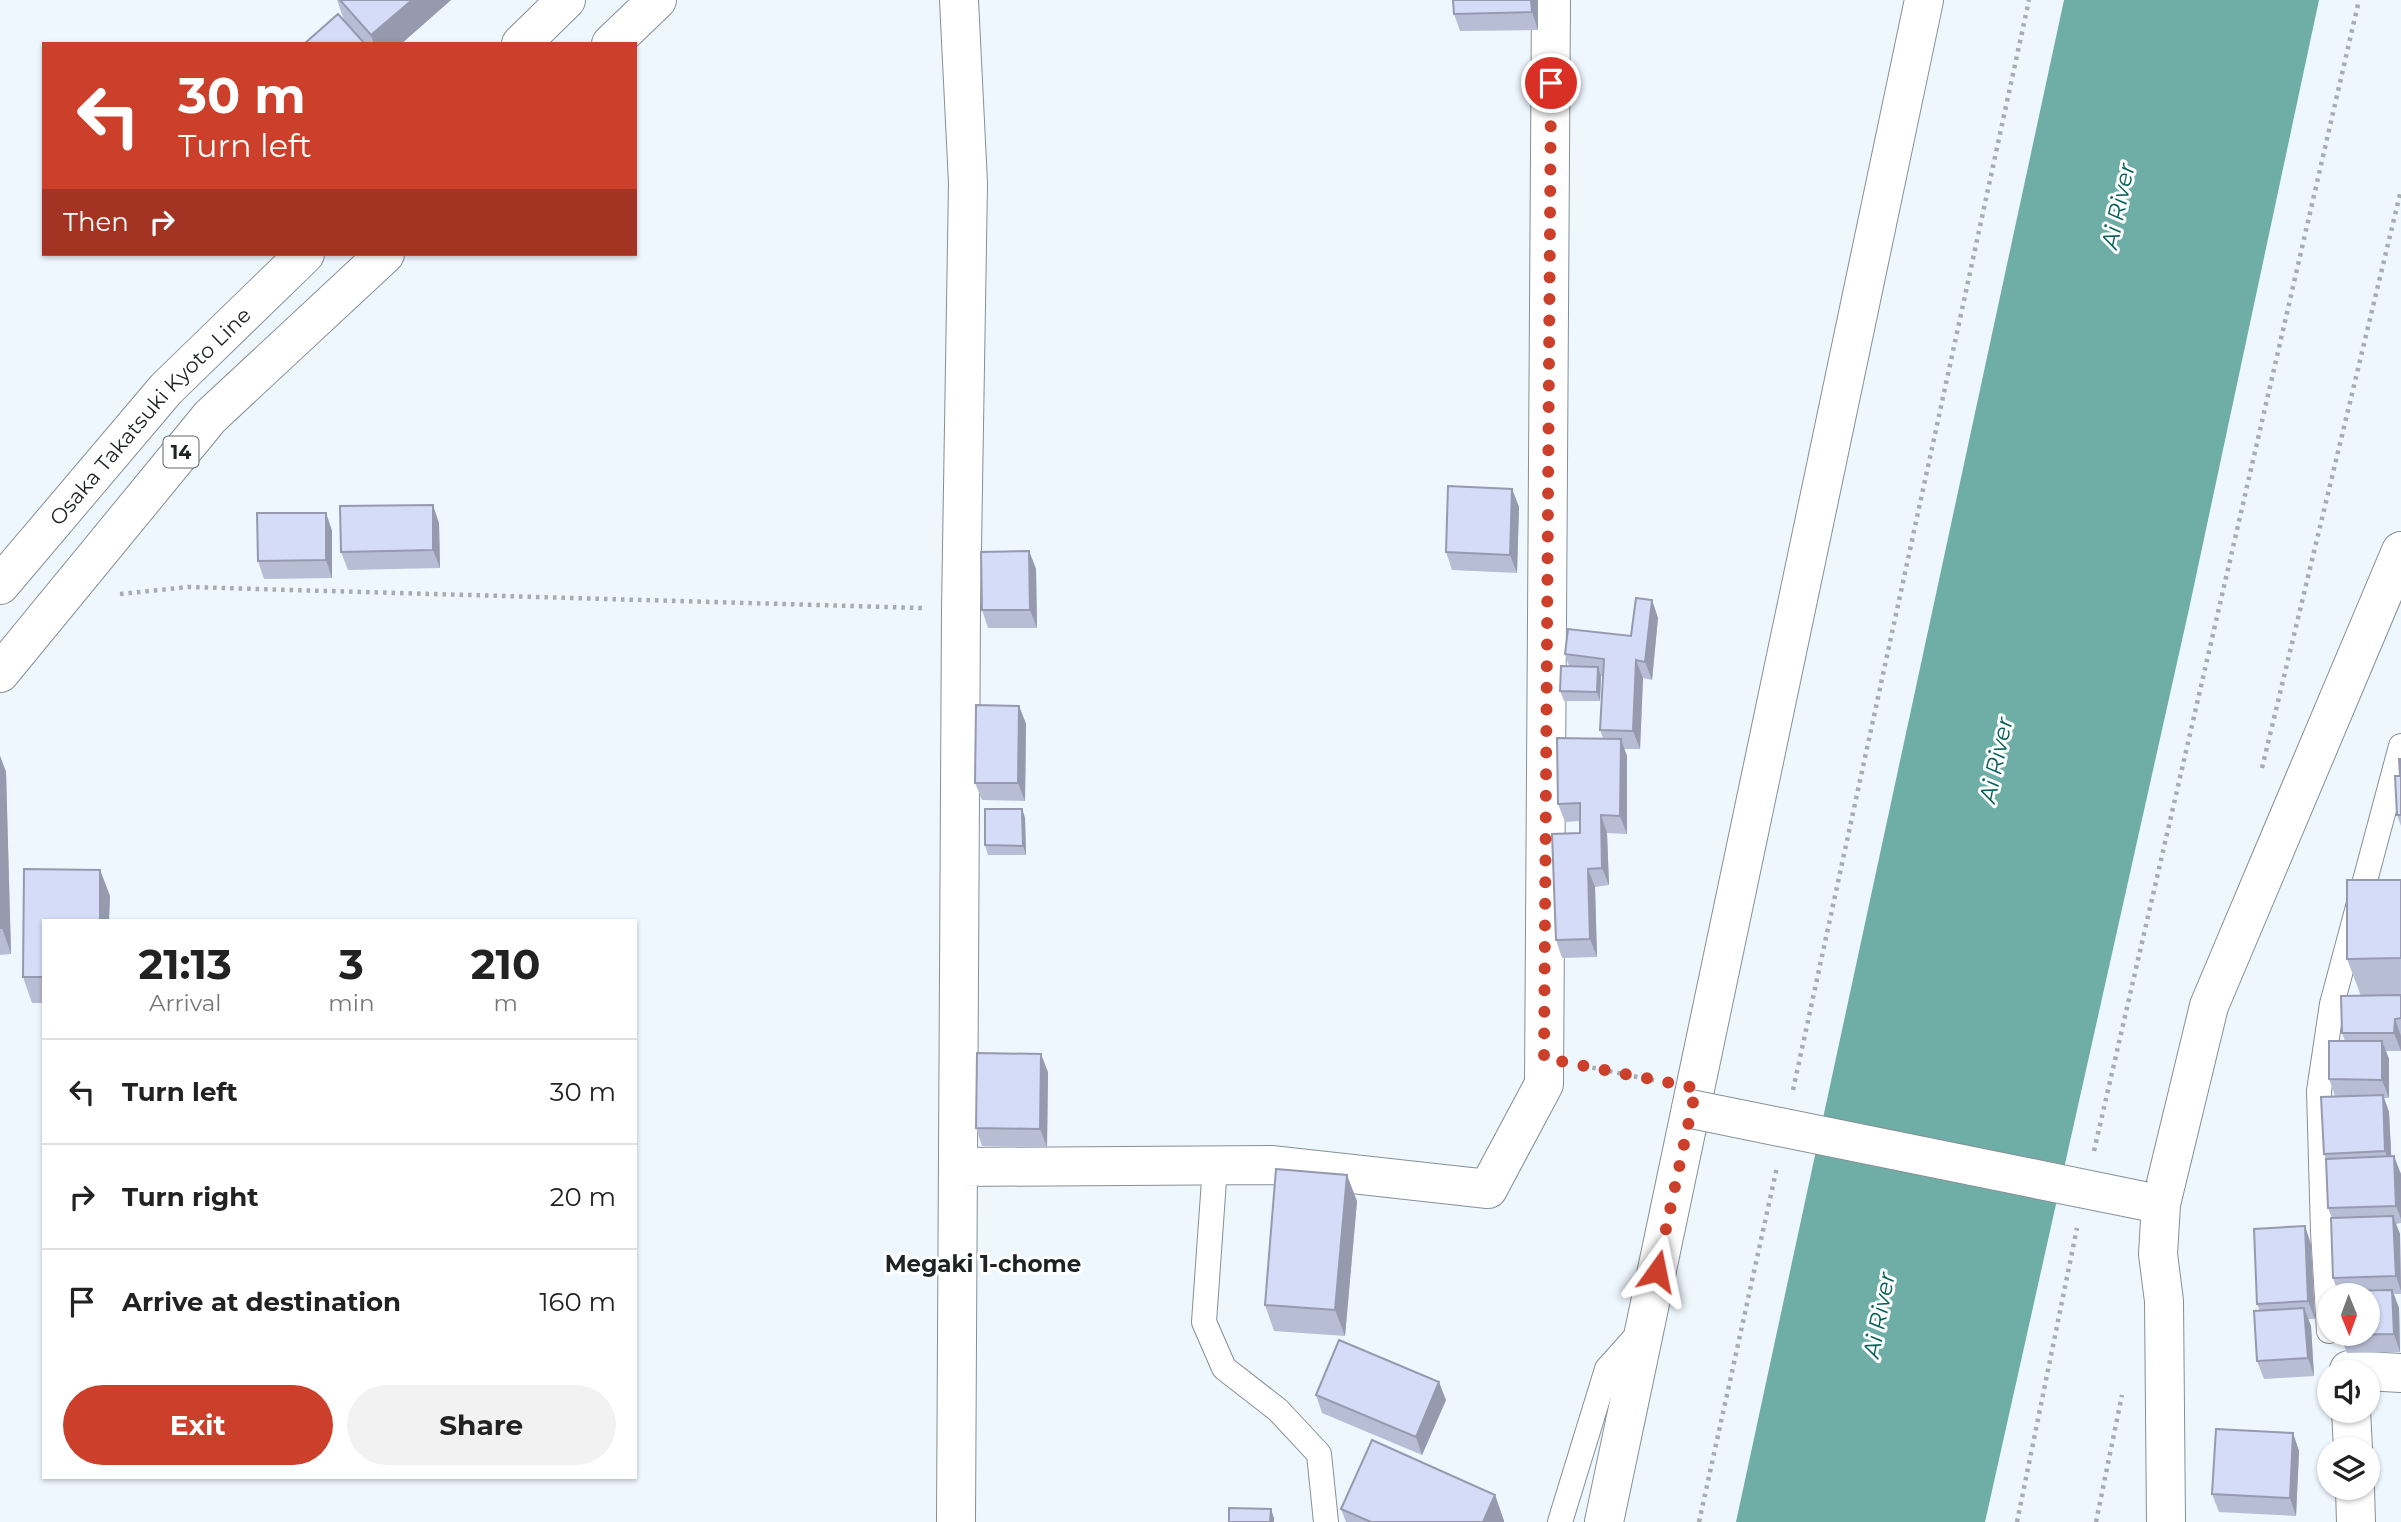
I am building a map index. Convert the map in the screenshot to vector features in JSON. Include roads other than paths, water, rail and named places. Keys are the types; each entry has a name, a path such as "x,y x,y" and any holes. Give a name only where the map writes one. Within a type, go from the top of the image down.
{"street":[{"path":"523,42 566,0"},
{"path":"613,42 657,0"},
{"path":"956,1522 961,609 968,183 960,0"},
{"path":"959,1167 1271,1165 1488,1189 1544,1084 1551,0"},
{"path":"1604,1522 1924,0"},
{"name":"Osaka Takatsuki Kyoto Line","path":"0,585 166,389 303,256"},
{"name":"14","path":"0,673 210,417 383,256"},
{"path":"2165,1522 2164,1301 2152,1202 2209,1006 2401,551"},
{"path":"1694,1099 2152,1202"},
{"path":"2380,1372 2401,1373"},
{"path":"2355,1500 2356,1522"}],"lane":[{"path":"2327,1283 2319,1091 2332,1004 2401,746"},
{"path":"1216,1166 1204,1322 1224,1368 1278,1410 1319,1454 1326,1522"},
{"path":"1560,1522 1607,1369 1646,1325"}],"water":[{"name":"Ai River","path":"2064,0 2319,0 2189,609 1985,1522 1736,1522"}],"district":[{"name":"Megaki 1-chome","path":"983,1264"}]}
